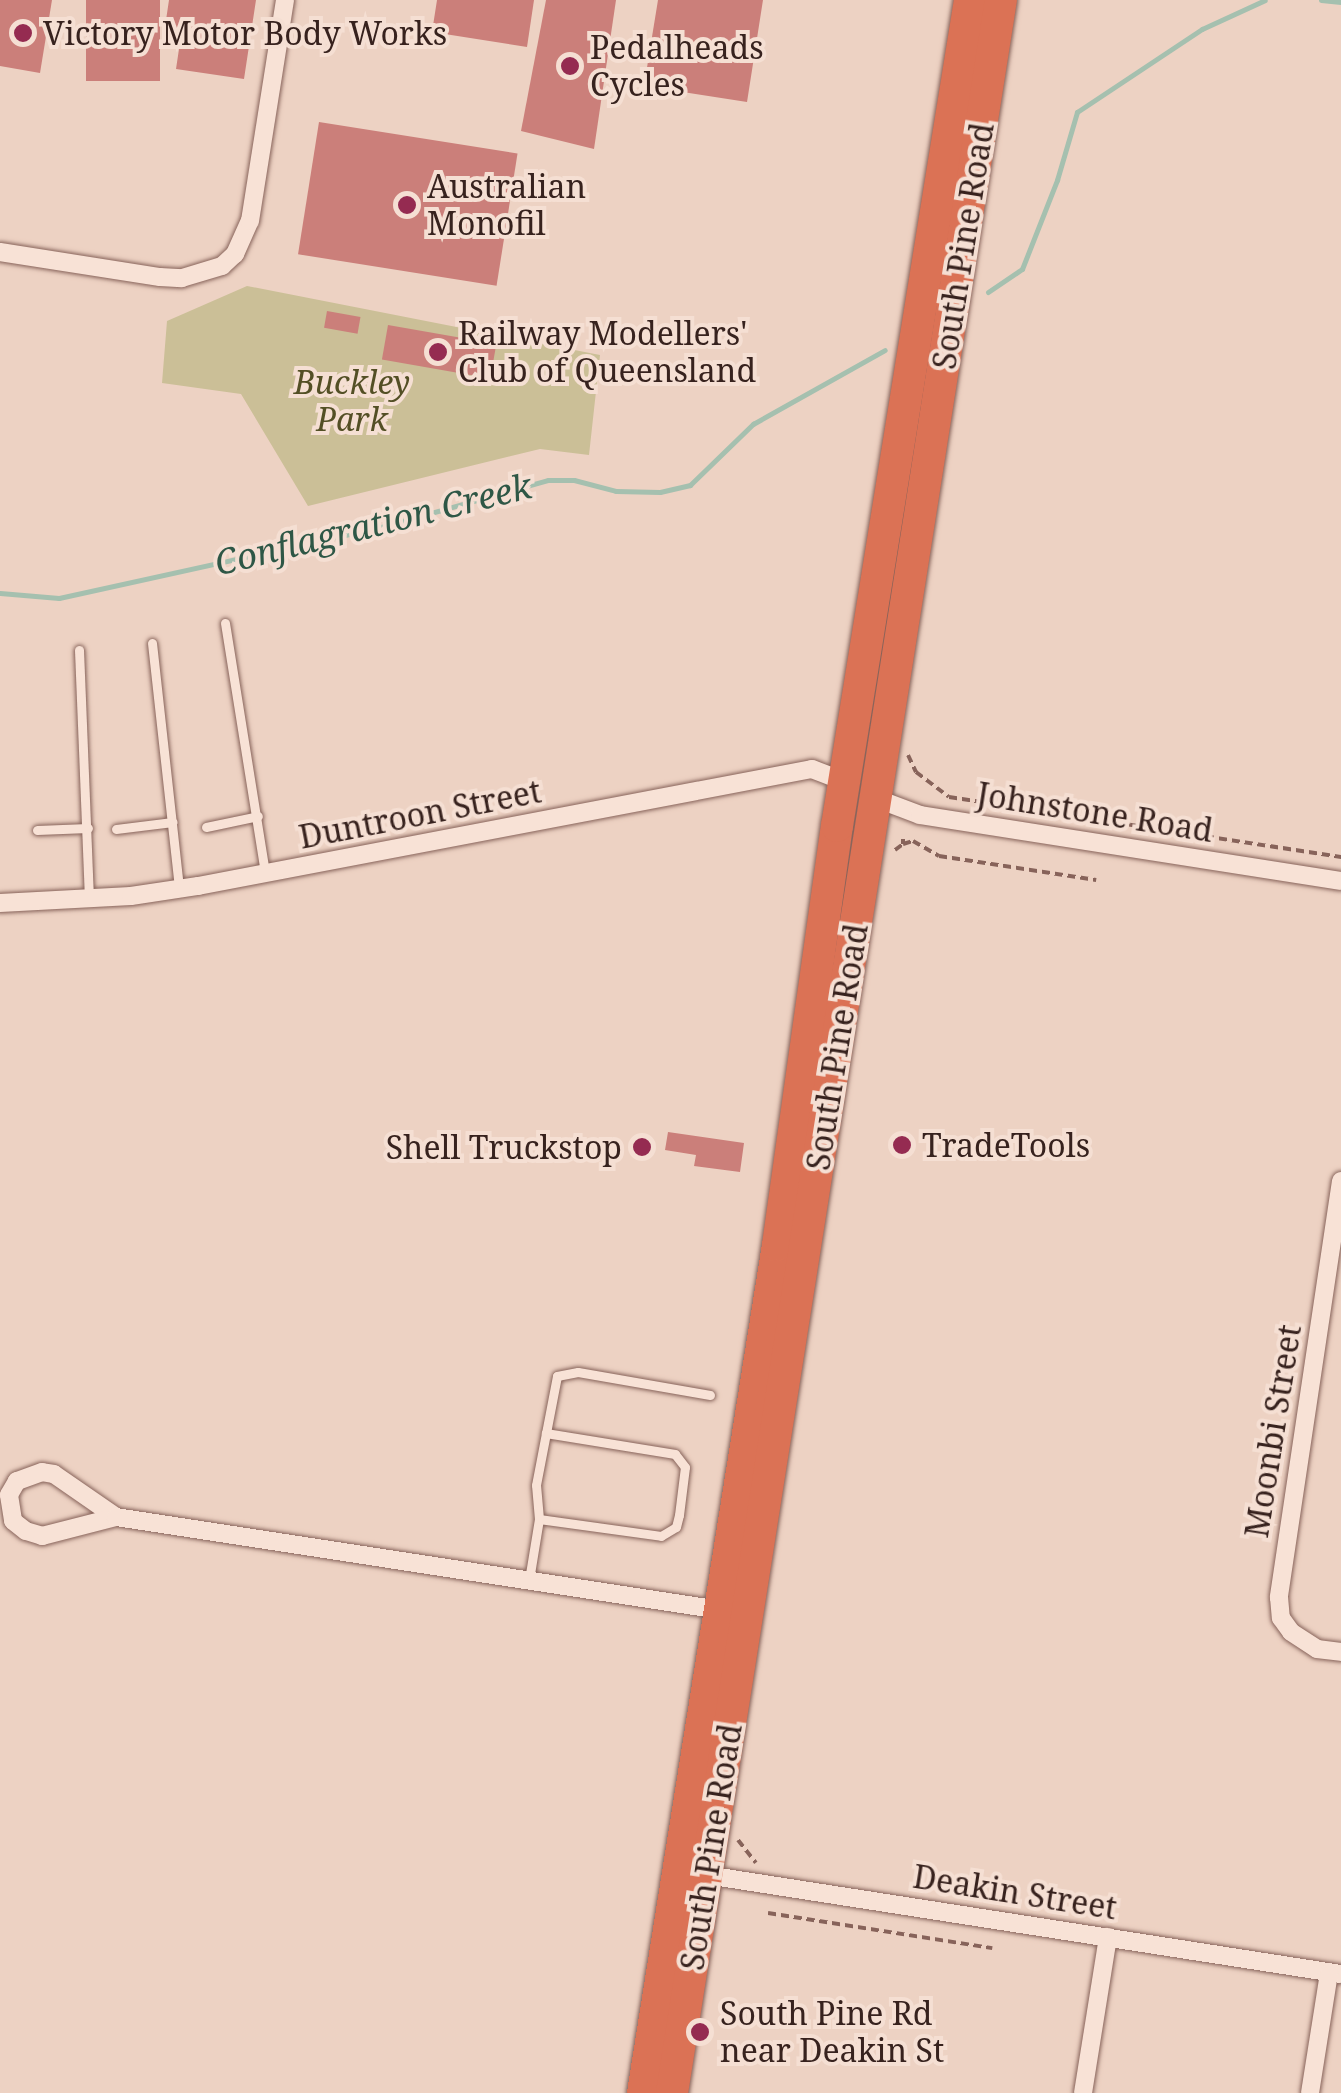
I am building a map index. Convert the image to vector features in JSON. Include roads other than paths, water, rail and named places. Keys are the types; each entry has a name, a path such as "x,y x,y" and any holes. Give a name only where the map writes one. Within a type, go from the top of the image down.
{"highway":[{"name":"South Pine Road","path":"672,2093 693,1873 733,1612 846,782 977,1"},
{"name":"South Pine Road","path":"733,1612 876,800 977,1"},
{"name":"South Pine Road","path":"643,2093 693,1873"}],"street":[{"path":"0,252 160,278 182,278 222,266 236,254 250,221 285,0"},
{"name":"Duntroon Street","path":"0,903 180,889 812,769 846,782"},
{"name":"Johnstone Road","path":"846,782 876,800 920,814 1340,876"},
{"name":"Moonbi Street","path":"1341,1180 1278,1596 1281,1618 1290,1632 1317,1649 1341,1652"},
{"path":"116,1517 54,1474 42,1472 17,1481 9,1495 13,1521 26,1532 42,1536 116,1517 733,1612"},
{"name":"Deakin Street","path":"693,1873 1335,1973"},
{"path":"1083,2093 1108,1937"},
{"path":"1310,2093 1335,1973"}],"lane":[{"path":"225,623 266,874"},
{"path":"152,644 180,889"},
{"path":"79,650 89,899"},
{"path":"206,827 258,816"},
{"path":"116,829 173,822"},
{"path":"38,830 88,828"},
{"path":"528,1580 539,1519 536,1485 552,1386 566,1372 710,1395"},
{"path":"539,1519 661,1536 676,1527 685,1477 681,1460 665,1451 546,1433"}],"waterway":[{"name":"Conflagration Creek","path":"988,292 1022,269 1057,180 1077,112 1202,29 1265,0"},
{"name":"Conflagration Creek","path":"1321,0 1341,2"},
{"name":"Conflagration Creek","path":"0,593 59,598 381,527 548,480 574,480 616,491 660,492 690,485 753,424 885,350"}],"place":[{"name":"Victory Motor Body Works","path":"23,33"},
{"name":"Pedalheads Cycles","path":"570,66"},
{"name":"Australian Monofil","path":"407,205"},
{"name":"Railway Modellers' Club of Queensland","path":"438,352"},
{"name":"TradeTools","path":"902,1145"},
{"name":"Shell Truckstop","path":"642,1147"},
{"name":"South Pine Rd near Deakin St","path":"700,2032"}],"park label":[{"name":"Buckley Park","path":"352,402"}]}
